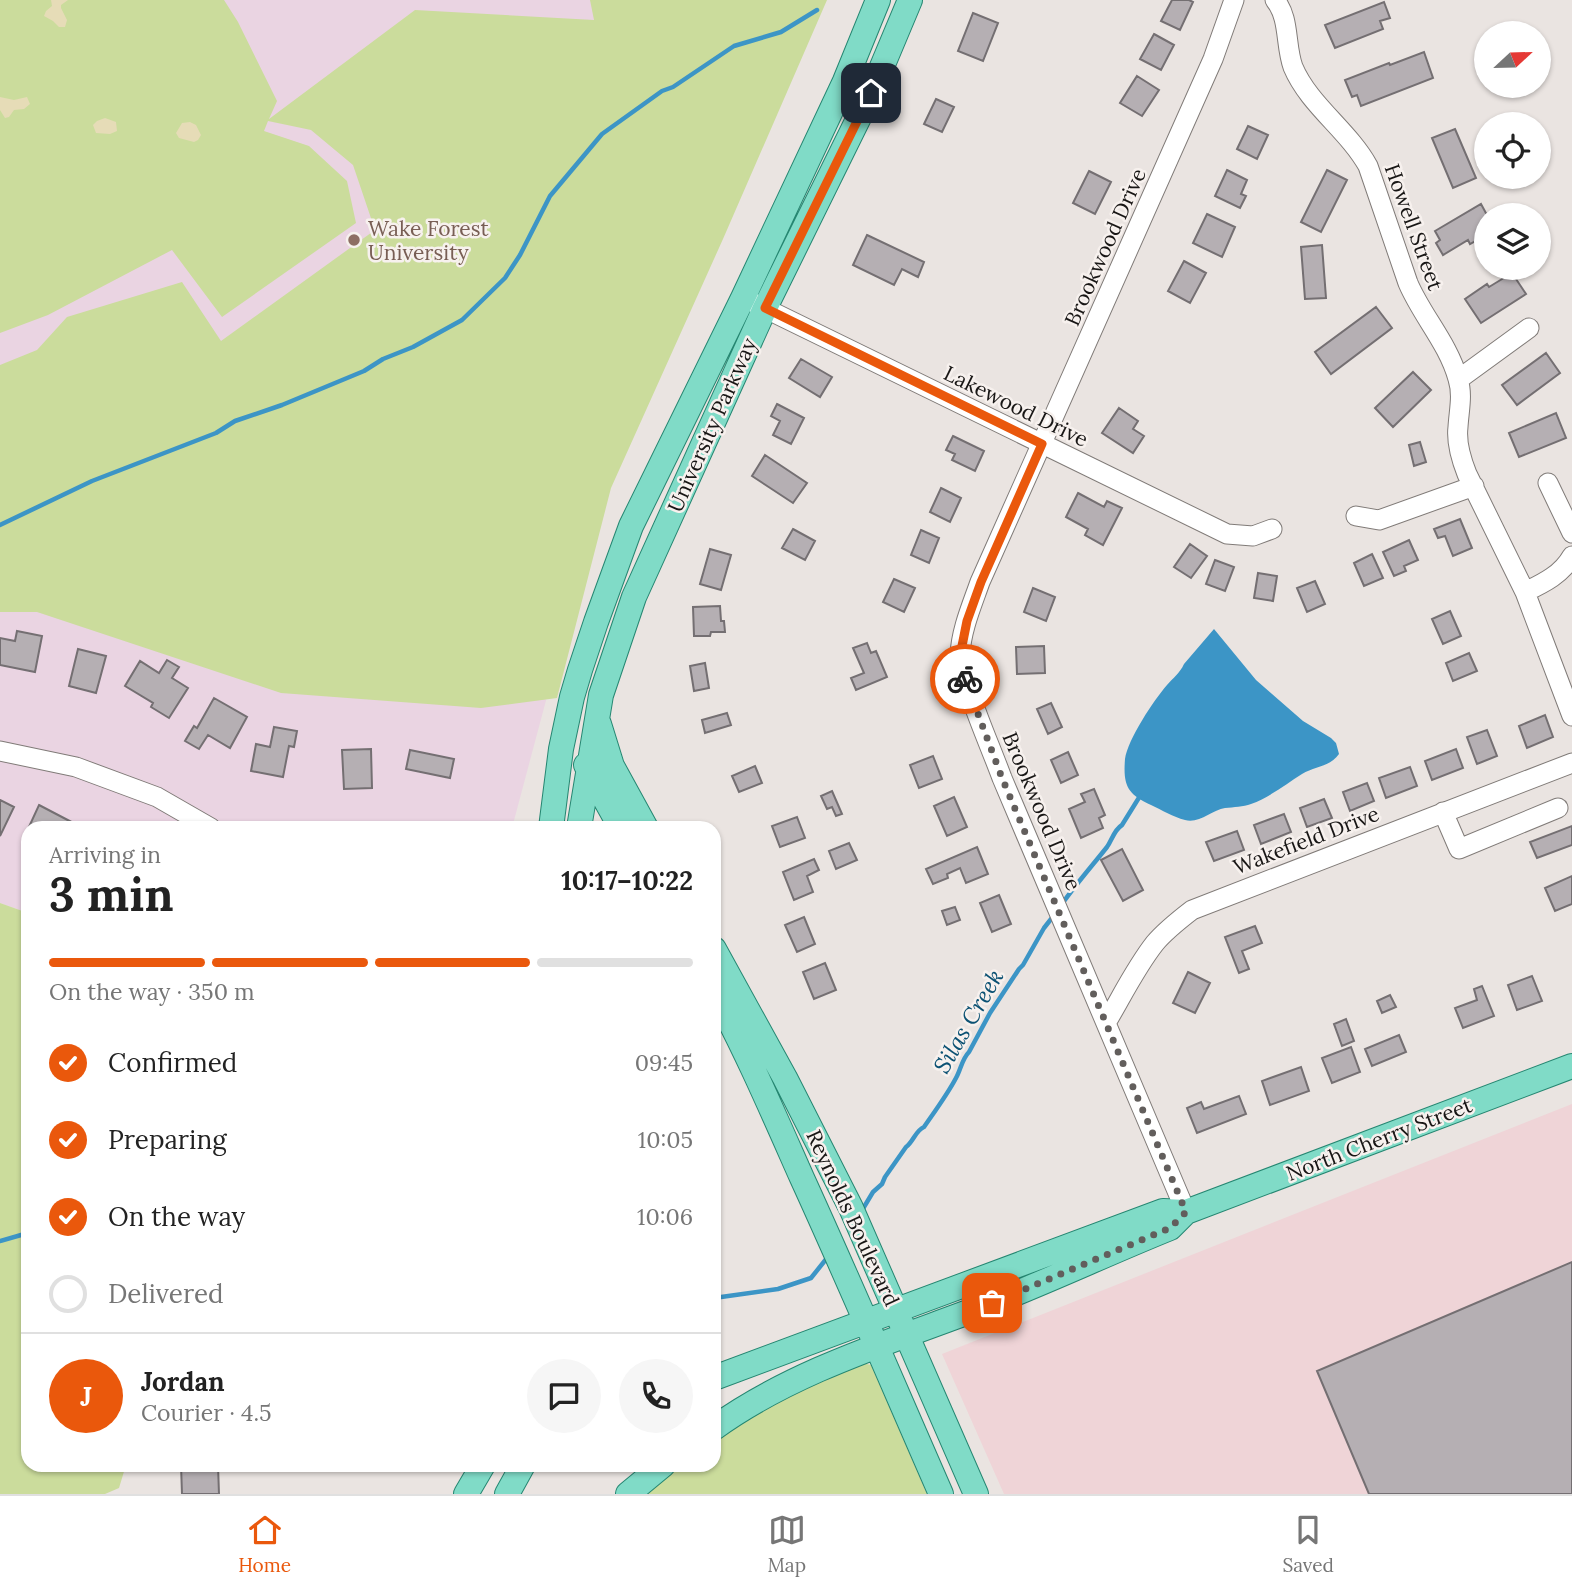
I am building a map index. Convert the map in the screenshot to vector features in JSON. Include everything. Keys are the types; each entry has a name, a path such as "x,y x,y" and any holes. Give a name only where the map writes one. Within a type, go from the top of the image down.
{"main road":[{"name":"University Parkway","path":"580,821 601,695 634,597 878,0"},
{"name":"University Parkway","path":"552,821 561,749 580,670 631,526 871,93 910,0"},
{"path":"596,622 597,654 577,741 579,754 617,821"},
{"path":"597,718 612,766 642,821"},
{"name":"Reynolds Boulevard","path":"721,962 785,1078 845,1196 976,1494"},
{"name":"Reynolds Boulevard","path":"721,1005 751,1064 867,1320 941,1494"},
{"name":"North Cherry Street","path":"721,1424 769,1394 814,1373 992,1303 1170,1228 1186,1212 1572,1066"},
{"name":"North Cherry Street","path":"721,1375 1163,1210 1186,1212"},
{"path":"466,1494 479,1472"},
{"path":"507,1494 519,1472"},
{"path":"628,1494 655,1472"}],"street":[{"name":"Brookwood Drive","path":"1186,1212 1002,778 961,670 960,656 961,642 981,582 1213,60 1234,0"},
{"name":"Howell Street","path":"1275,0 1282,12 1293,67 1324,113 1361,154 1368,166 1416,302 1449,355 1459,379 1461,407 1458,441 1467,474 1525,592 1572,716"},
{"name":"Lakewood Drive","path":"754,303 1227,534 1253,536 1272,529"},
{"path":"1459,379 1530,328"},
{"path":"1548,483 1572,533"},
{"path":"1356,516 1379,520 1474,486"},
{"path":"1525,592 1550,580 1572,556"},
{"path":"0,751 76,766 157,797 199,821"},
{"name":"Wakefield Drive","path":"1106,1023 1156,942 1192,910 1572,763"},
{"path":"1443,812 1459,849 1558,808"}],"shaded area":[{"name":"Wake Forest University","path":"0,0 812,0 605,479 514,821 21,821 21,910 0,903"},
{"path":"1572,1104 1572,1494 1004,1494 942,1354"}],"green space":[{"name":"Wake Forest University","path":"0,0 224,0 238,22 277,101 269,119 415,10 594,20 590,0 827,0 611,488 557,698 481,708 281,693 37,612 0,612 0,365 37,350 67,317 182,282 221,341 375,230 353,165 311,130 268,121 264,131 309,146 347,181 356,223 222,317 172,250 48,315 0,333"},
{"path":"0,903 21,910 21,1472 124,1472 119,1488 105,1494 0,1494"},
{"path":"863,1363 871,1365 927,1494 643,1494 670,1472 721,1472 721,1434 789,1394"}],"sand":[{"path":"51,0 68,0 61,5 67,20 65,27 59,27 44,16 52,6"},
{"path":"0,97 14,100 27,97 30,104 24,109 14,110 5,118 0,110"},
{"path":"105,118 116,122 117,131 110,134 96,133 93,125"},
{"path":"190,122 196,125 201,135 194,142 179,138 176,133 182,123"}],"water":[{"path":"1214,629 1256,680 1303,721 1331,738 1336,743 1339,754 1258,801 1245,806 1220,809 1190,821 1137,797 1126,782 1125,759 1136,731 1155,700"}],"building":[{"path":"1172,0 1193,2 1180,30 1161,21"},
{"path":"1384,2 1390,18 1380,21 1383,29 1335,48 1325,25"},
{"path":"973,13 998,23 983,61 958,51"},
{"path":"1154,34 1174,45 1161,70 1140,59"},
{"path":"1424,52 1433,78 1361,106 1357,95 1352,97 1345,80"},
{"path":"1137,76 1159,90 1142,116 1120,103"},
{"path":"936,99 954,107 942,132 924,124"},
{"path":"1248,126 1268,135 1257,159 1237,149"},
{"path":"1455,129 1474,179 1453,188 1432,138"},
{"path":"1227,170 1247,180 1241,194 1246,196 1240,208 1215,196"},
{"path":"1327,170 1347,180 1321,232 1301,222"},
{"path":"1089,171 1111,182 1095,214 1073,203"},
{"path":"1474,208 1474,242 1470,244 1468,240 1443,255 1436,243 1440,240 1435,231"},
{"path":"1207,214 1235,227 1222,257 1193,243"},
{"path":"867,235 924,262 918,277 902,269 894,285 853,265"},
{"path":"1322,245 1326,298 1305,299 1301,247"},
{"path":"1184,261 1206,273 1190,303 1168,291"},
{"path":"1500,280 1517,280 1526,294 1481,323 1465,299 1487,284 1489,287"},
{"path":"1376,307 1392,328 1331,374 1315,352"},
{"path":"1546,353 1560,373 1517,405 1502,385"},
{"path":"801,359 832,377 820,397 789,378"},
{"path":"1413,372 1431,390 1393,427 1375,408"},
{"path":"777,404 804,418 791,444 773,435 780,421 771,416"},
{"path":"1119,408 1138,421 1133,429 1144,436 1133,453 1102,433"},
{"path":"1556,413 1566,438 1519,457 1509,433"},
{"path":"953,436 984,451 975,471 952,460 955,454 946,450"},
{"path":"1420,442 1426,462 1414,466 1409,445"},
{"path":"765,455 807,483 793,503 752,476"},
{"path":"941,488 961,498 950,522 930,512"},
{"path":"1078,493 1104,507 1107,501 1122,508 1103,545 1085,535 1088,529 1066,517"},
{"path":"1460,519 1472,548 1453,556 1445,536 1438,538 1434,529"},
{"path":"793,529 815,541 805,560 782,548"},
{"path":"921,530 939,538 929,563 911,555"},
{"path":"1409,540 1418,560 1404,566 1406,571 1394,576 1383,552"},
{"path":"1190,544 1207,556 1191,578 1174,567"},
{"path":"710,549 731,555 721,590 700,584"},
{"path":"1372,554 1383,578 1364,586 1354,563"},
{"path":"1215,560 1234,567 1225,591 1206,584"},
{"path":"1258,573 1277,576 1273,601 1254,598"},
{"path":"894,579 915,588 904,612 883,602"},
{"path":"1315,581 1325,604 1307,612 1297,588"},
{"path":"1033,588 1055,597 1046,621 1024,612"},
{"path":"720,606 725,632 694,636 693,607"},
{"path":"1450,611 1461,636 1443,644 1432,619"},
{"path":"17,631 42,636 35,672 0,665 0,638 15,641"},
{"path":"867,643 871,653 876,651 887,677 856,690 851,678 864,673 853,648"},
{"path":"1044,646 1045,673 1017,674 1016,647"},
{"path":"78,649 106,656 96,693 69,686"},
{"path":"1469,653 1477,671 1453,681 1446,663"},
{"path":"167,660 179,667 172,678 188,688 169,718 151,707 153,703 125,686 140,661 159,673"},
{"path":"705,663 709,688 694,691 690,666"},
{"path":"214,698 247,717 230,748 208,735 199,749 185,741 194,726 197,728"},
{"path":"1051,703 1062,727 1048,734 1037,709"},
{"path":"727,713 731,725 705,733 702,720"},
{"path":"1545,715 1553,737 1527,748 1519,726"},
{"path":"274,727 297,731 294,747 289,746 283,777 251,771 256,744 270,747"},
{"path":"1487,730 1497,756 1477,764 1467,737"},
{"path":"371,749 372,788 344,789 342,750"},
{"path":"1456,749 1463,768 1432,780 1425,761"},
{"path":"410,750 454,759 450,778 406,769"},
{"path":"1068,752 1078,775 1061,783 1051,760"},
{"path":"933,756 942,779 919,788 910,765"},
{"path":"755,766 762,783 739,792 732,776"},
{"path":"1410,767 1417,786 1386,798 1379,778"},
{"path":"1367,783 1374,801 1350,811 1343,792"},
{"path":"1094,789 1105,815 1099,818 1103,828 1081,838 1069,809 1085,802 1081,794"},
{"path":"832,791 842,814 836,816 832,807 827,809 821,796"},
{"path":"954,797 967,827 947,836 934,806"},
{"path":"1324,799 1332,818 1307,827 1300,808"},
{"path":"0,800 14,807 0,836"},
{"path":"39,805 70,821 32,821"},
{"path":"1284,814 1291,832 1261,844 1254,825"},
{"path":"797,817 805,838 780,847 772,826"},
{"path":"1572,826 1572,845 1537,858 1530,842"},
{"path":"1237,831 1244,850 1214,861 1206,842"},
{"path":"849,843 857,860 836,869 829,851"},
{"path":"977,847 988,874 966,883 960,868 947,874 948,878 933,884 926,869"},
{"path":"1122,849 1143,890 1123,901 1101,860"},
{"path":"814,859 819,870 807,876 813,892 794,900 783,872"},
{"path":"1572,876 1572,904 1555,911 1545,888"},
{"path":"999,895 1011,924 992,932 980,903"},
{"path":"955,907 960,920 947,925 942,911"},
{"path":"804,917 815,944 797,952 785,925"},
{"path":"1255,926 1262,943 1242,951 1249,969 1239,973 1225,937"},
{"path":"825,963 836,990 814,999 803,972"},
{"path":"1188,972 1210,983 1195,1013 1173,1003"},
{"path":"1532,976 1542,1001 1517,1010 1508,985"},
{"path":"1482,986 1494,1016 1463,1028 1455,1008 1477,1000 1474,989"},
{"path":"1390,995 1396,1007 1382,1013 1377,1001"},
{"path":"1346,1019 1354,1041 1342,1046 1334,1024"},
{"path":"1399,1035 1406,1052 1372,1066 1365,1049"},
{"path":"1351,1047 1360,1072 1332,1083 1322,1058"},
{"path":"1301,1067 1309,1091 1270,1105 1262,1081"},
{"path":"1239,1096 1246,1114 1197,1133 1187,1108 1201,1102 1204,1109"},
{"path":"1572,1262 1572,1494 1369,1494 1317,1371"},
{"path":"181,1472 218,1472 219,1494 182,1494"}],"waterway":[{"path":"0,525 92,481 364,371 462,320 505,278 550,196 602,134 662,91 673,87 734,46 781,32 817,10"},
{"name":"Silas Creek","path":"1062,904 1107,847 1140,796"},
{"name":"Silas Creek","path":"861,1212 873,1192 882,1184 906,1147 945,1097 990,1013 1055,914"},
{"name":"Silas Creek","path":"0,1241 21,1235"},
{"name":"Silas Creek","path":"721,1297 778,1289 811,1278 827,1258"}],"way so far":[{"path":"965,679 1002,778 1186,1212 1170,1228 992,1303"}],"place":[{"name":"Wake Forest University","path":"354,240"}],"route":[{"path":"871,93 765,308 1042,444 981,582 967,621 960,656 965,679"}]}
